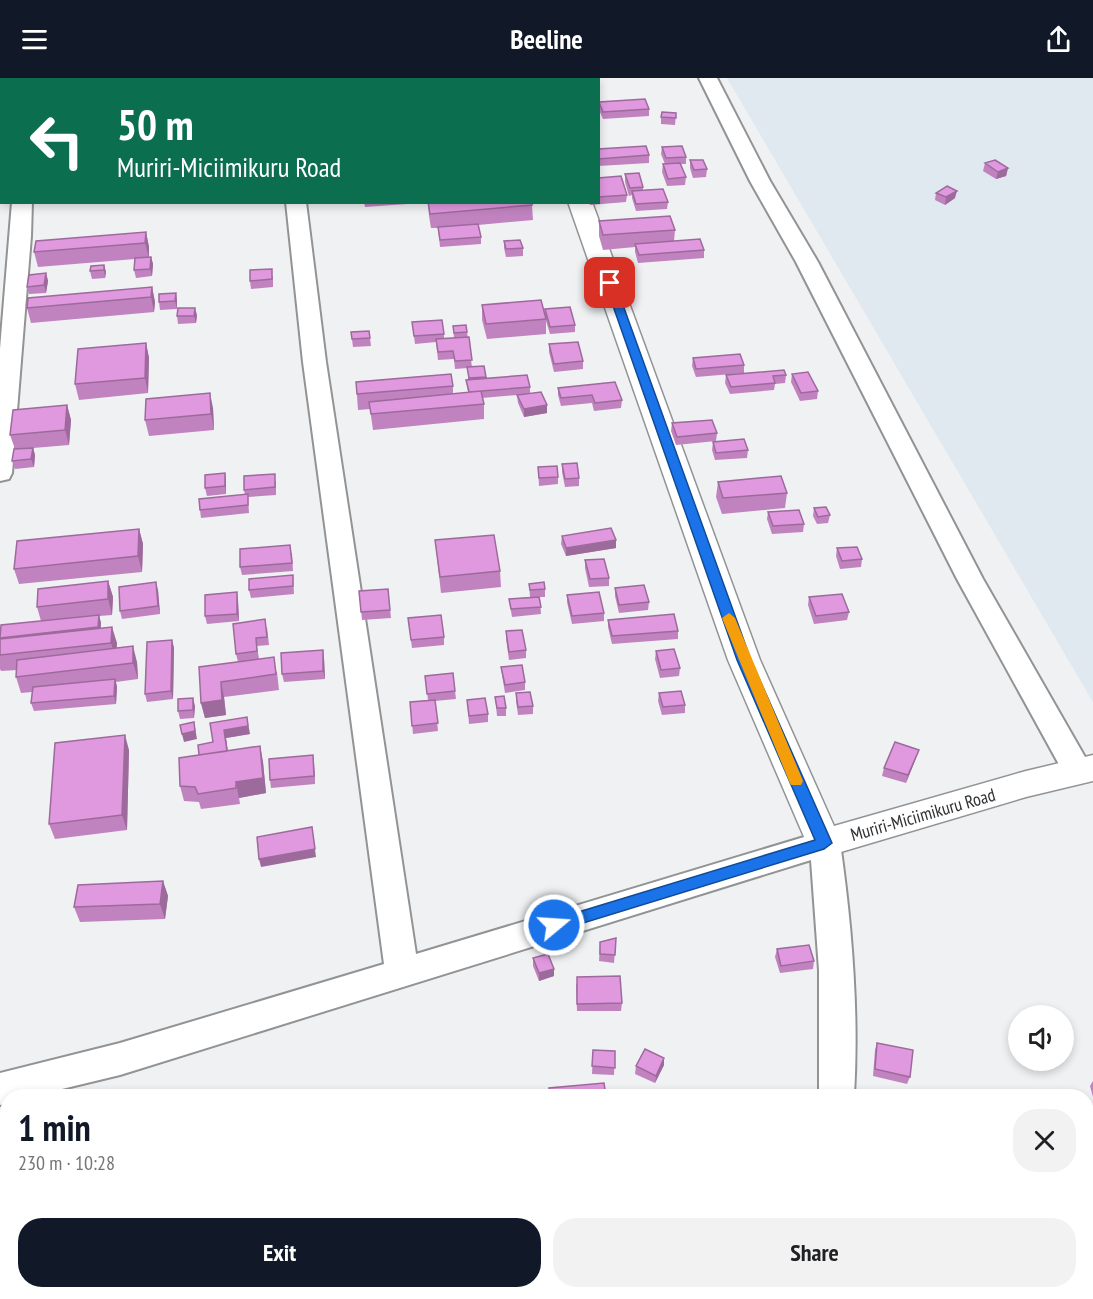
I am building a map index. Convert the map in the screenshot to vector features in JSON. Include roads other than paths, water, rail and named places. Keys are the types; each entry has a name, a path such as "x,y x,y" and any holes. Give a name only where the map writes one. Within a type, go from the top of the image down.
{"street":[{"path":"708,78 760,181 807,262 969,579 1085,770"},
{"path":"0,472 4,413 15,335 22,204"},
{"path":"296,204 323,432 355,634 381,838 402,972"},
{"path":"581,204 744,660 824,843 835,914 839,981 837,1089"},
{"name":"Muriri-Miciimikuru Road","path":"824,843 1085,770"},
{"path":"0,1089 120,1059 824,843"}]}
